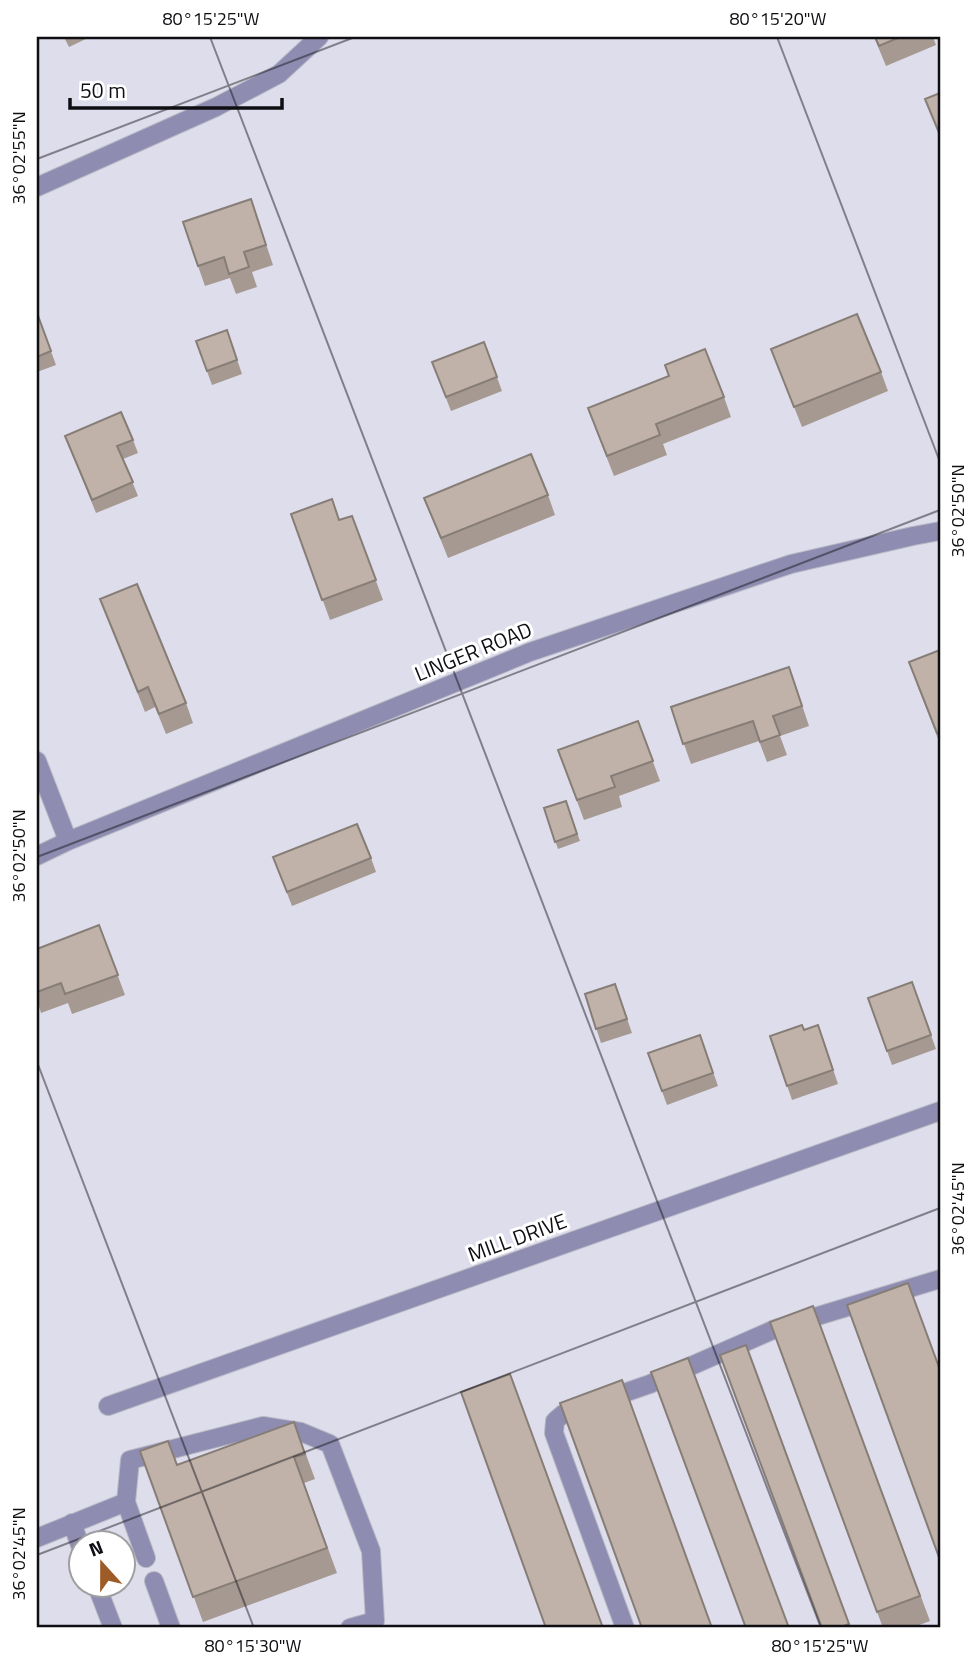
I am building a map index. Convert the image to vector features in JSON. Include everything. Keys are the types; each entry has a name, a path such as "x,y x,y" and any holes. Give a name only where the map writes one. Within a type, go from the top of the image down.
{"street":[{"path":"37,187 216,107 279,74 319,37"},
{"name":"LINGER ROAD","path":"37,856 530,652 791,565 940,531"},
{"path":"37,761 68,841"},
{"name":"MILL DRIVE","path":"108,1406 940,1111"},
{"path":"625,1628 554,1433 555,1421 563,1414 650,1384 775,1329 940,1279"},
{"path":"146,1558 126,1502 130,1460 264,1426 301,1432 330,1444 371,1551 375,1621 350,1628"},
{"path":"37,1538 126,1502"},
{"path":"72,1523 74,1528"},
{"path":"154,1581 172,1628"},
{"path":"101,1598 113,1628"}],"building":[{"path":"875,37 900,37 879,46"},
{"path":"940,93 940,135 925,99"},
{"path":"251,199 266,245 244,252 249,267 229,274 224,257 198,266 183,222"},
{"path":"37,313 51,351 37,357"},
{"path":"857,314 881,372 794,407 771,349"},
{"path":"227,330 237,360 207,371 196,341"},
{"path":"484,342 497,377 446,397 432,362"},
{"path":"705,349 724,397 656,424 660,435 607,456 588,408 669,376 665,365"},
{"path":"121,412 133,440 117,446 133,482 92,500 65,436"},
{"path":"531,454 548,495 441,538 424,498"},
{"path":"332,499 339,520 352,516 376,580 322,600 291,514"},
{"path":"137,584 186,703 159,714 148,687 138,692 100,599"},
{"path":"940,650 940,732 937,733 909,662"},
{"path":"789,667 802,706 773,716 780,735 760,742 753,721 683,744 671,707"},
{"path":"638,721 653,761 611,776 615,787 577,800 558,750"},
{"path":"566,801 577,834 555,842 544,808"},
{"path":"357,824 371,858 287,892 273,857"},
{"path":"99,925 118,975 65,994 61,983 37,992 37,949"},
{"path":"912,982 931,1035 887,1051 868,998"},
{"path":"615,984 627,1019 596,1029 585,994"},
{"path":"802,1025 804,1030 818,1025 833,1070 787,1086 770,1036"},
{"path":"700,1035 713,1073 662,1091 648,1053"},
{"path":"908,1283 940,1370 940,1560 847,1305"},
{"path":"813,1306 920,1596 877,1612 770,1322"},
{"path":"746,1345 849,1624 838,1628 822,1628 720,1355"},
{"path":"688,1358 789,1628 746,1628 651,1372"},
{"path":"510,1374 603,1628 546,1628 461,1392"},
{"path":"622,1380 712,1628 642,1628 560,1403"},
{"path":"294,1422 305,1454 294,1457 327,1548 193,1597 140,1451 168,1441 177,1465"}]}
